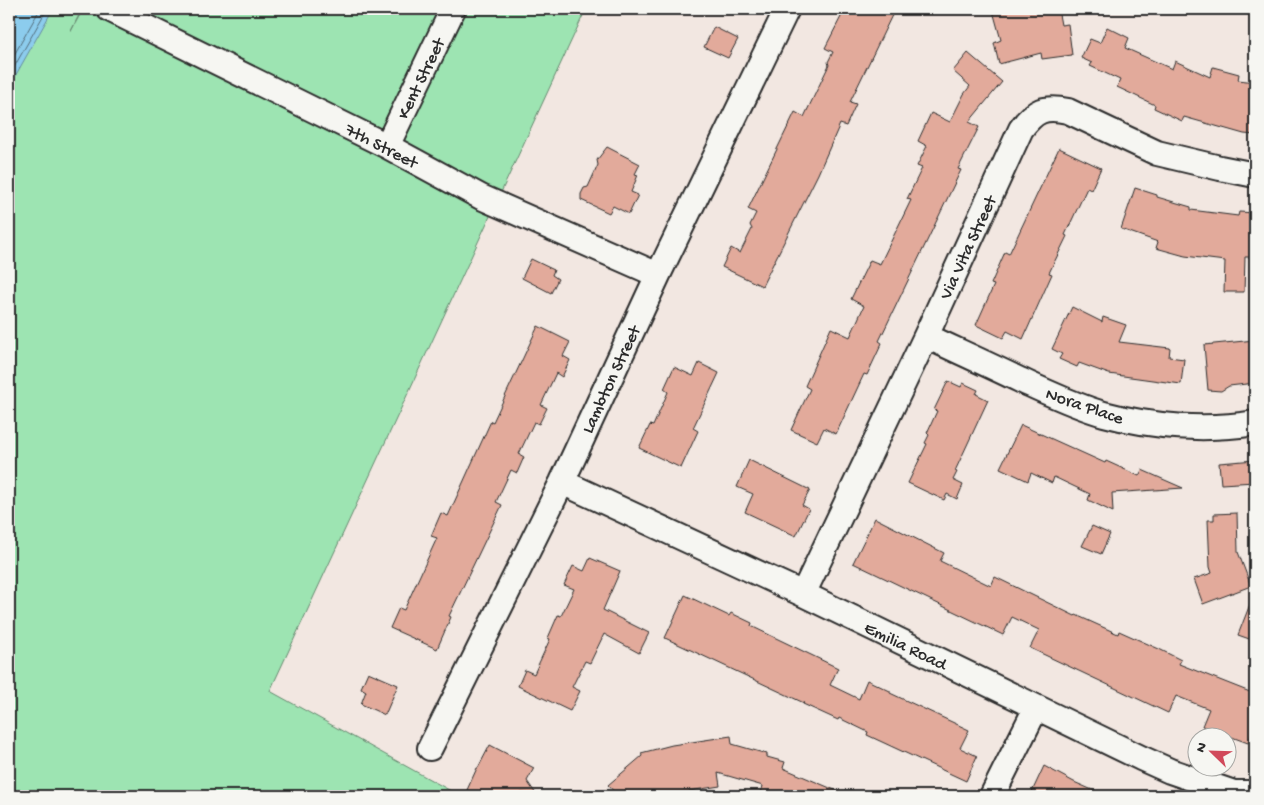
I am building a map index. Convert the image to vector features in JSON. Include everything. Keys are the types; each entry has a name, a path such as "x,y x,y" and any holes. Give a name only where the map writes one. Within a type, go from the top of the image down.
{"street":[{"name":"7th Street","path":"109,9 388,146 480,197 658,275"},
{"name":"Kent Street","path":"388,146 453,9"},
{"name":"Lambton Street","path":"430,748 562,482 658,275 787,9"},
{"name":"Via Vita Street","path":"803,594 926,336 1021,129 1030,117 1041,110 1054,108 1068,110 1157,153 1255,175"},
{"name":"Nora Place","path":"926,336 1055,396 1104,414 1165,425 1211,427 1255,423"},
{"name":"Emilia Road","path":"562,482 803,594 1170,771 1241,794"},
{"path":"992,796 1036,708"}],"green space":[{"path":"9,9 82,9 70,33 83,9 586,9 270,691 460,796 9,796"}],"water":[{"path":"9,9 53,9 9,87"}],"building":[{"path":"845,9 895,9 850,102 856,104 846,126 840,124 818,174 762,286 722,267 731,248 740,253 752,229 750,225 756,213 748,209 795,112 804,117 829,65 828,62 833,52 825,48"},
{"path":"1002,9 1058,9 1061,25 1068,24 1072,55 1042,59 1041,53 999,64 994,43 1001,40 993,11"},
{"path":"714,27 738,39 728,58 704,47"},
{"path":"1107,27 1129,38 1125,48 1172,69 1175,61 1210,77 1213,67 1239,74 1238,80 1255,82 1255,135 1244,134 1184,117 1182,121 1154,108 1155,105 1117,87 1120,80 1090,66 1092,63 1081,58 1090,39 1100,43"},
{"path":"968,53 1002,82 969,122 979,127 958,169 961,170 879,341 882,343 867,375 864,374 836,434 824,428 817,442 791,430 810,389 805,386 831,328 850,337 864,306 851,299 870,260 880,264 911,200 907,199 922,168 917,166 927,146 918,141 931,113 950,122 970,86 953,71"},
{"path":"607,147 640,164 635,174 638,175 631,192 638,195 629,214 613,206 609,213 581,200 581,194 584,188 588,187 598,165 597,160"},
{"path":"1059,148 1101,168 1091,190 1087,188 1065,235 1067,236 1049,273 1052,274 1023,339 1007,331 1003,338 976,325 994,285 991,284 1005,252 1009,254"},
{"path":"1135,188 1191,207 1191,210 1238,216 1239,212 1255,213 1255,257 1245,257 1244,292 1224,292 1225,261 1185,256 1156,248 1158,242 1121,229"},
{"path":"531,259 554,270 552,275 558,279 551,293 522,278"},
{"path":"1072,307 1102,322 1103,317 1126,325 1119,342 1170,348 1169,357 1184,359 1181,384 1109,374 1079,363 1077,367 1059,359 1062,354 1052,349"},
{"path":"538,326 570,342 563,356 570,360 562,377 556,373 541,405 547,408 539,424 534,422 519,454 524,457 517,473 511,470 496,502 502,505 449,616 451,617 437,649 390,628 399,608 404,610 437,538 431,536 441,513 448,516 491,421 493,422"},
{"path":"1255,340 1255,383 1229,386 1221,391 1208,390 1204,345"},
{"path":"699,363 719,373 693,428 698,431 681,468 639,448 650,425 653,426 668,392 664,389 674,367 693,376"},
{"path":"948,381 961,387 963,383 978,390 976,394 988,400 955,471 957,472 953,480 963,485 957,499 947,494 944,500 908,483 927,444 925,443 929,435 927,433 937,411 934,410"},
{"path":"1021,425 1105,463 1106,461 1139,476 1142,470 1183,488 1112,493 1113,512 1088,500 1090,494 1054,477 1052,483 1031,473 1028,481 1000,468"},
{"path":"749,460 810,490 802,505 809,509 796,536 745,512 753,494 737,487"},
{"path":"1255,460 1255,482 1221,484 1219,463"},
{"path":"1237,513 1238,552 1251,586 1203,604 1194,579 1212,573 1210,567 1208,520 1214,520 1214,514"},
{"path":"875,518 944,553 940,561 991,586 995,577 1075,616 1118,634 1119,631 1159,649 1181,660 1179,664 1255,694 1255,725 1248,743 1236,739 1236,728 1207,728 1202,726 1209,709 1176,696 1168,713 1030,648 1039,630 1012,617 1003,635 853,563"},
{"path":"1092,526 1110,534 1101,554 1082,546"},
{"path":"590,558 620,571 603,610 649,633 639,653 604,634 590,663 585,661 572,687 580,691 570,711 518,686 525,670 534,674 550,639 548,638 558,615 561,616 574,589 564,585 573,566 584,571"},
{"path":"1255,594 1255,641 1238,635"},
{"path":"685,595 729,616 731,613 752,623 751,626 838,668 830,685 859,699 867,680 890,691 890,693 969,730 960,748 977,756 966,781 867,735 868,732 839,718 838,720 803,704 665,638"},
{"path":"368,672 398,685 385,715 361,704 366,691 361,688"},
{"path":"731,736 732,744 767,754 767,757 785,762 783,768 849,796 760,796 763,786 718,773 720,786 689,791 690,793 679,796 618,796 608,785 642,756 641,753 672,745"},
{"path":"490,745 534,768 527,781 536,794 521,793 519,796 481,796 467,790"},
{"path":"1044,766 1074,782 1106,796 1030,796"}]}
